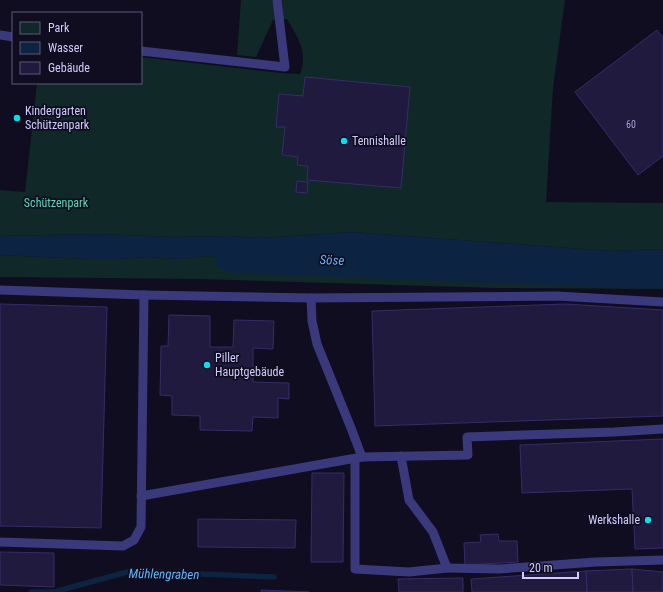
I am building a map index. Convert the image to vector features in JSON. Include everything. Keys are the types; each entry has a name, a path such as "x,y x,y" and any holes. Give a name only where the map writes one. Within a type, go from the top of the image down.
{"lane":[{"path":"142,51 285,67 277,0"},
{"path":"0,35 12,37"},
{"path":"0,290 144,295 311,298 558,296 663,302"},
{"path":"0,542 123,546 134,540 141,526 144,295"},
{"path":"311,298 312,321 317,344 352,428 359,458 355,570 409,572 447,568 499,570 596,562 663,560"},
{"path":"141,496 359,458 468,455 467,437 663,429"},
{"path":"401,456 409,500 433,532 447,568"}],"green space":[{"name":"Schützenpark","path":"241,0 565,0 553,88 546,202 663,203 663,249 610,251 352,232 260,238 233,236 175,237 96,234 0,236 0,190 25,192 37,84 142,84 142,57 300,74 303,58 301,45 287,19 273,20 256,57 237,55"},
{"path":"0,255 87,259 146,257 179,259 207,256 428,263 467,267 663,272 663,289 495,288 200,279 0,277"}],"water":[{"path":"352,232 610,251 663,249 663,272 467,267 428,263 207,256 179,259 146,257 87,259 0,255 0,236 96,234 175,237 233,236 260,238"}],"building":[{"path":"657,30 663,38 663,156 638,175 575,92"},
{"name":"Tennishalle","path":"305,77 410,87 401,188 307,180 308,166 297,165 298,157 282,155 285,127 276,127 279,94 303,96"},
{"path":"297,181 308,182 307,193 296,192"},
{"path":"0,304 107,307 101,528 0,526"},
{"path":"565,304 663,310 663,416 375,426 372,311"},
{"name":"Piller Hauptgebäude","path":"169,315 210,316 210,347 233,347 234,320 274,321 273,349 253,348 253,382 289,383 289,399 278,398 278,418 253,417 252,431 200,430 200,416 172,415 172,396 160,395 161,346 168,346"},
{"name":"Werkshalle","path":"663,439 663,548 635,549 632,489 522,493 520,445"},
{"path":"312,473 344,473 343,562 311,562"},
{"path":"198,519 296,520 295,548 198,547"},
{"path":"498,534 499,541 517,541 518,562 465,565 464,543 481,542 480,535"},
{"path":"0,552 54,553 54,587 0,585"},
{"path":"632,569 633,592 587,592 586,571"},
{"path":"632,569 663,572 663,592 633,592"},
{"path":"586,571 587,592 472,592 471,579"},
{"path":"463,578 463,592 399,592 398,579"},
{"path":"261,590 309,592 261,592"}],"waterway":[{"name":"Söse","path":"231,256 663,272"},
{"name":"Mühlengraben","path":"31,592 54,592 131,571 274,577"}],"place":[{"name":"Kindergarten Schützenpark","path":"17,118"},
{"name":"Tennishalle","path":"344,141"},
{"name":"Piller Hauptgebäude","path":"207,365"},
{"name":"Werkshalle","path":"648,520"}]}
